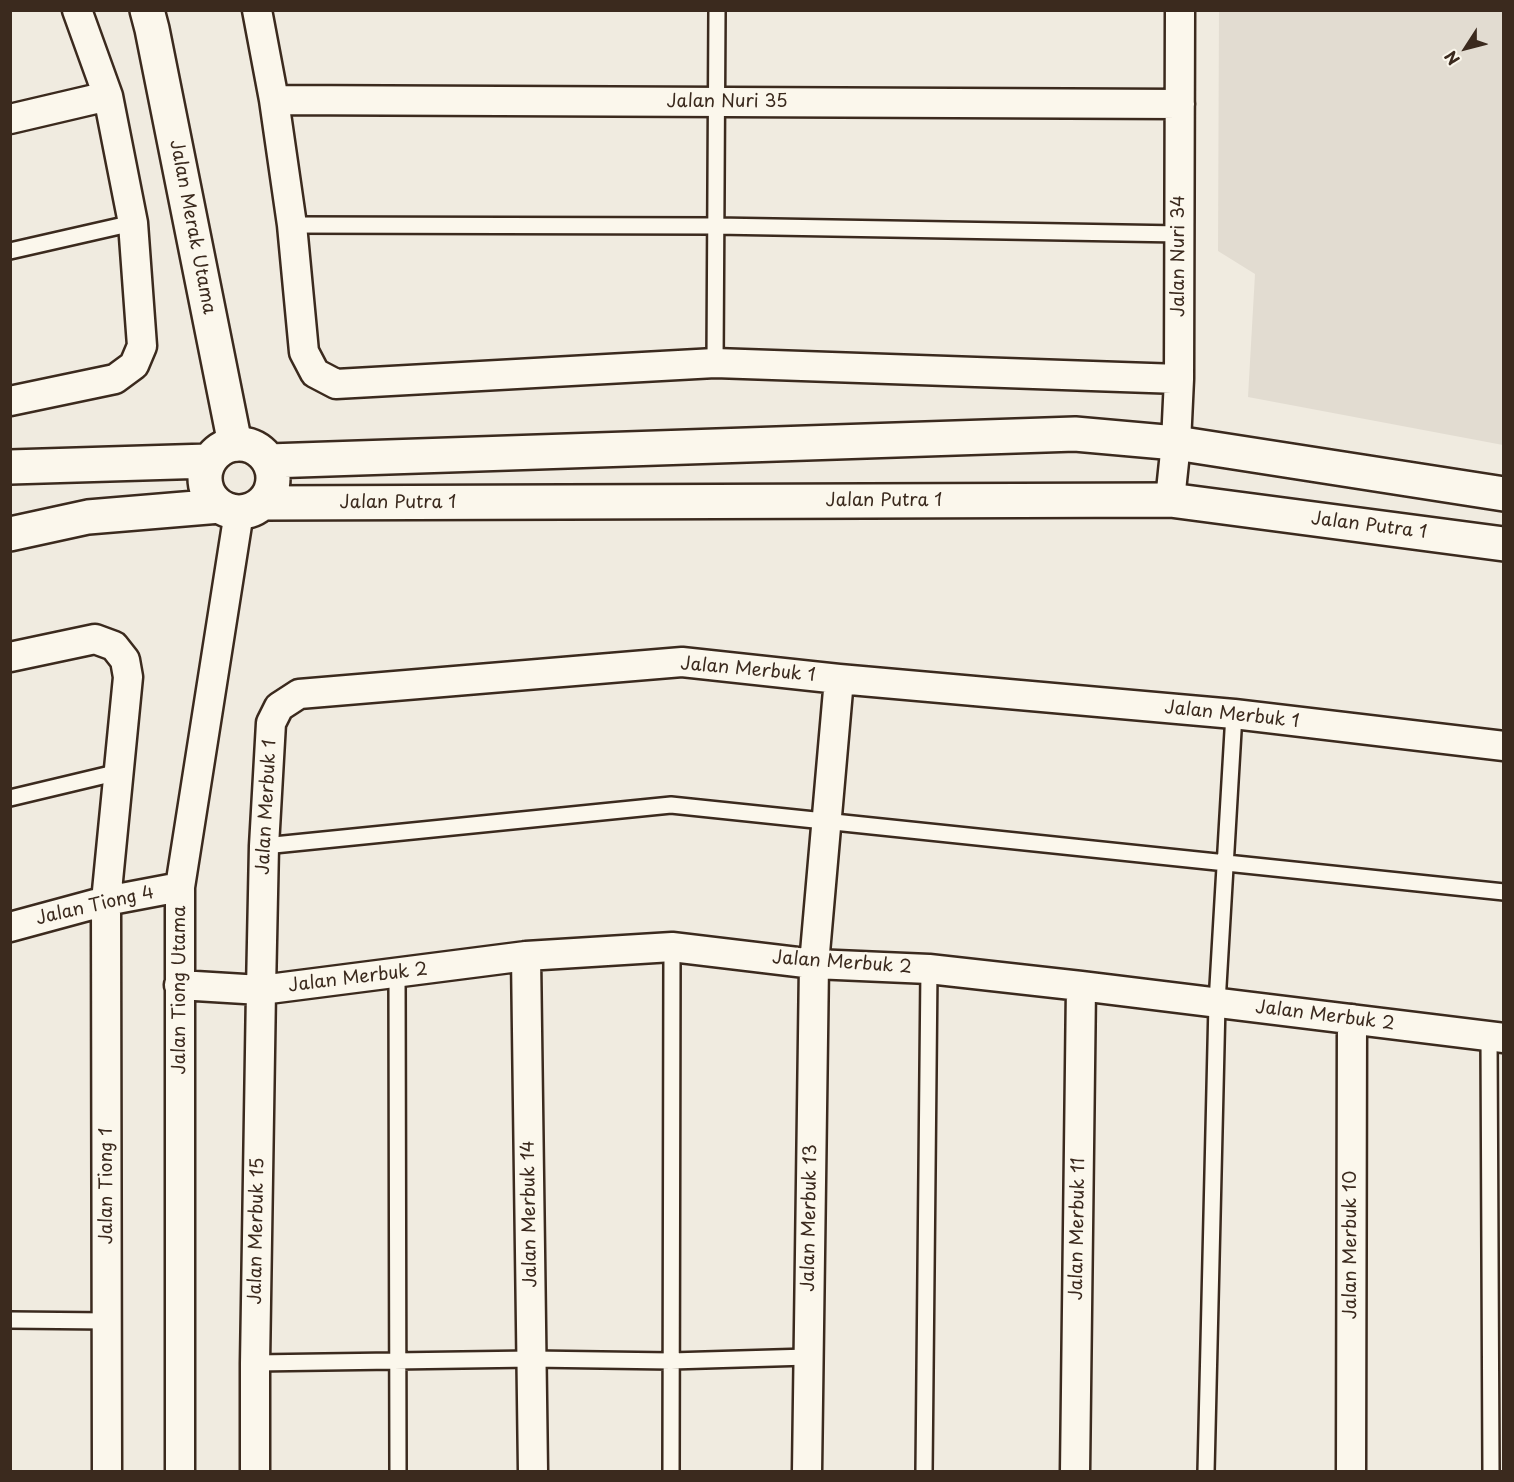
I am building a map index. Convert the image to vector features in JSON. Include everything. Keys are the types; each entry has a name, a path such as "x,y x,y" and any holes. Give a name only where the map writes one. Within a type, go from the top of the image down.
{"main road":[{"name":"Jalan Merak Utama","path":"147,10 155,40 222,452"},
{"path":"269,460 1075,434 1176,443 1503,495"},
{"path":"10,467 222,452 248,445 260,450 269,460 273,475 272,491 240,507 208,493 204,477 222,452"},
{"name":"Jalan Putra 1","path":"10,534 88,517 240,507 1170,500 1503,544"}],"street":[{"path":"10,400 115,379 134,365 142,346 133,223 108,96 77,10"},
{"path":"257,10 274,100 292,225 304,352 315,373 336,384 716,363 1179,379"},
{"name":"Jalan Nuri 34","path":"1170,500 1179,379 1180,10"},
{"path":"10,119 108,96"},
{"name":"Jalan Nuri 35","path":"274,100 1180,104"},
{"name":"Jalan Tiong Utama","path":"180,1472 180,887 240,507"},
{"name":"Jalan Tiong 1","path":"10,657 95,639 114,646 125,660 128,677 106,901 107,1472"},
{"name":"Jalan Merbuk 1","path":"261,990 264,846 271,723 279,707 299,694 682,662 839,679 1234,714 1503,746"},
{"name":"Jalan Merbuk 13","path":"807,1472 814,964 839,679"},
{"name":"Jalan Tiong 4","path":"10,927 106,901 180,887"},
{"name":"Jalan Merbuk 2","path":"179,985 261,990 526,956 672,947 814,964 929,969 1496,1037"},
{"name":"Jalan Merbuk 14","path":"526,956 532,1472"},
{"name":"Jalan Merbuk 11","path":"1075,1472 1081,986"},
{"name":"Jalan Merbuk 15","path":"255,1472 261,990"},
{"name":"Jalan Merbuk 10","path":"1351,1472 1352,1019"}],"lane":[{"path":"716,363 717,10"},
{"path":"10,251 133,223"},
{"path":"292,225 716,226 1180,234"},
{"path":"1206,1472 1216,1003 1234,714"},
{"path":"10,798 119,772"},
{"path":"264,846 671,805 1503,892"},
{"path":"671,1472 672,947"},
{"path":"924,1472 929,969"},
{"path":"397,973 398,1472"},
{"path":"1491,1472 1496,1037"},
{"path":"10,1320 107,1321"},
{"path":"255,1363 532,1359 671,1361 808,1357"}],"shaded area":[{"path":"1219,11 1503,11 1503,445 1248,397 1255,274 1218,251"}]}
